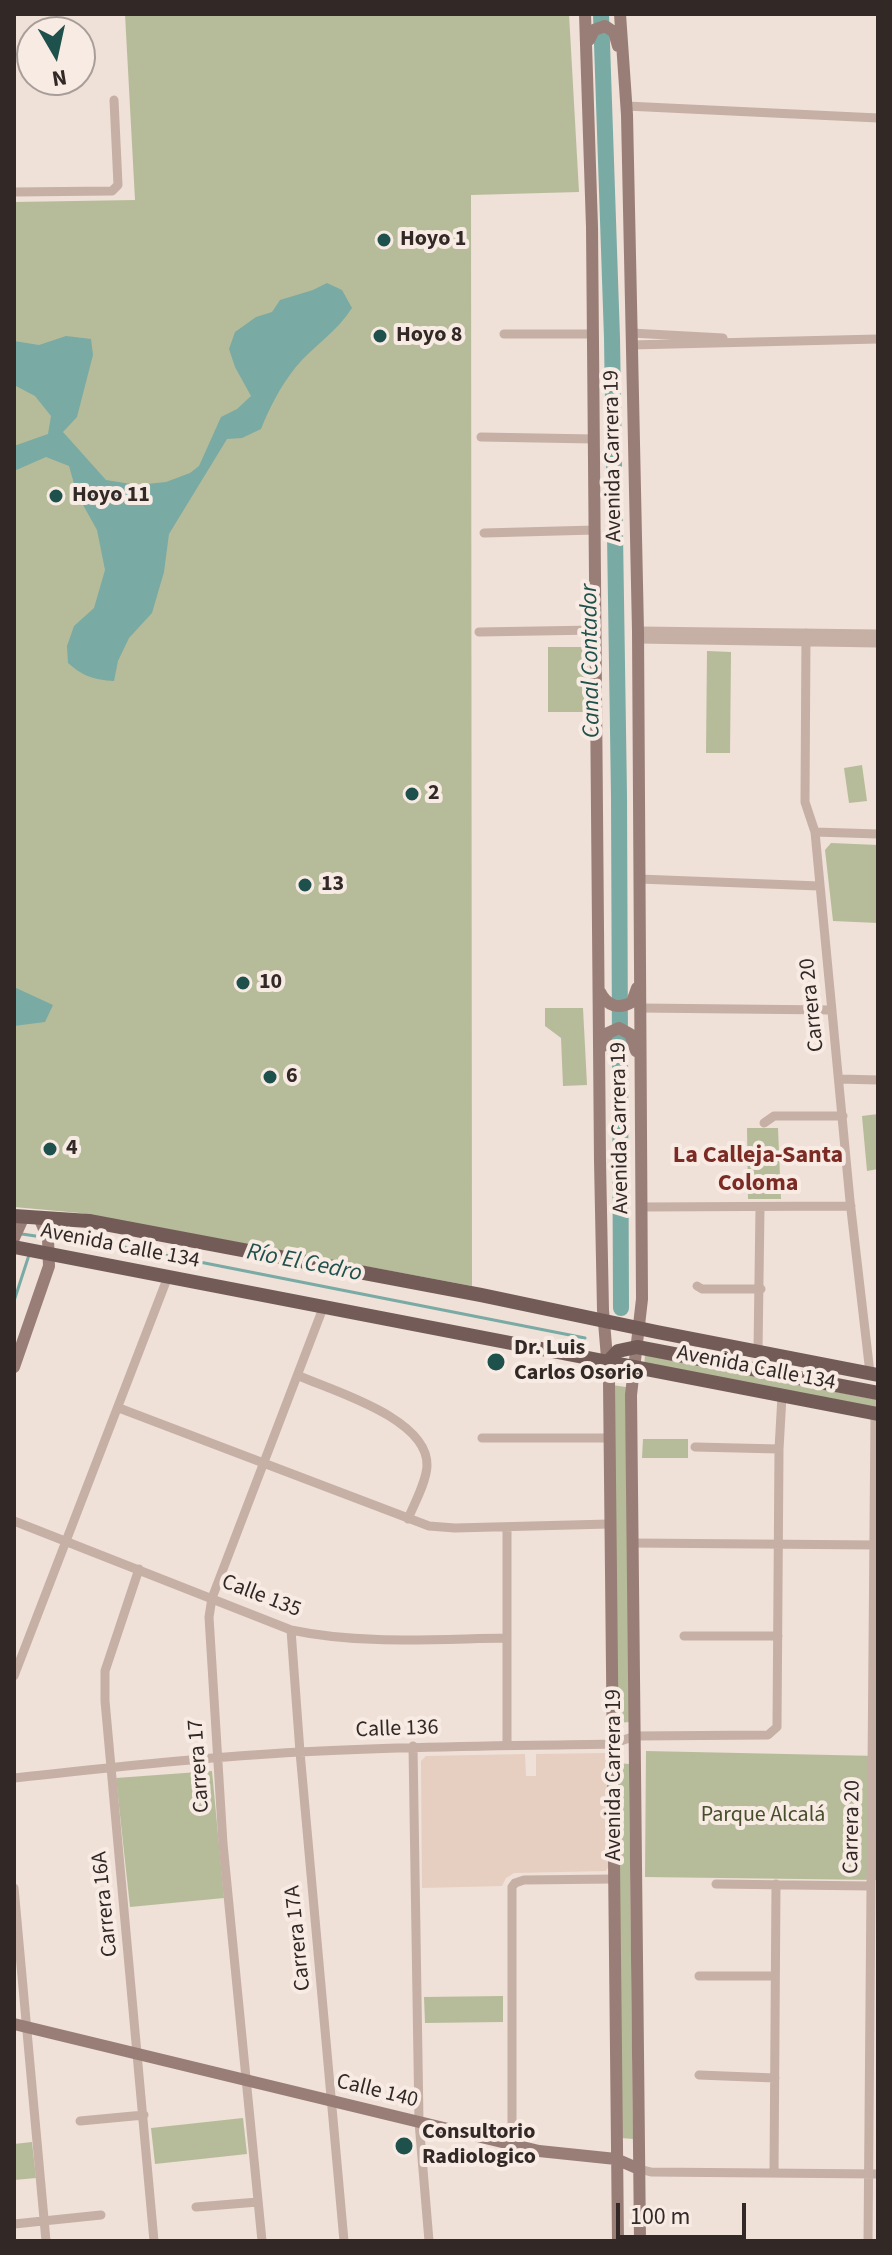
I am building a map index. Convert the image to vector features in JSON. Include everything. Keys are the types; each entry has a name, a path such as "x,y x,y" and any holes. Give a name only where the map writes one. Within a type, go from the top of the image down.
{"main road":[{"name":"Avenida Carrera 19","path":"585,14 593,334 603,1321 609,1438 618,2241"},
{"name":"Avenida Carrera 19","path":"620,14 626,106 638,635 639,969 635,1005 640,1065 642,1207 639,1328 631,1395 640,2241"},
{"path":"588,51 594,30 601,26 608,27 614,32 624,76"},
{"path":"602,995 621,1006 635,1005"},
{"path":"600,1069 606,1036 611,1030 619,1028 630,1034 640,1065"},
{"path":"16,1245 29,1221"},
{"path":"14,1367 49,1266 47,1252 29,1221"},
{"name":"Avenida Calle 134","path":"29,1221 89,1221 874,1374"},
{"name":"Avenida Calle 134","path":"16,1245 167,1279 877,1414"},
{"path":"607,1363 618,1351 637,1347 878,1393"},
{"path":"758,1350 764,1371"},
{"name":"Calle 140","path":"14,2024 512,2145 616,2159 639,2169"}],"street":[{"path":"14,192 112,191 118,185 114,100"},
{"path":"626,106 878,118"},
{"path":"504,334 593,334"},
{"path":"631,339 876,340"},
{"path":"481,437 594,439"},
{"path":"484,533 595,530"},
{"path":"479,632 596,630"},
{"path":"806,638 878,634"},
{"path":"638,635 806,638 878,643"},
{"name":"Carrera 20","path":"806,638 805,802 815,832 851,1206 874,1374"},
{"path":"815,832 878,834"},
{"path":"639,879 819,886"},
{"path":"635,1005 832,1010"},
{"path":"839,1079 878,1080"},
{"path":"764,1123 774,1116 843,1116"},
{"path":"642,1207 851,1206"},
{"path":"758,1350 760,1208"},
{"path":"14,1676 167,1279"},
{"path":"697,1286 702,1289 761,1289"},
{"name":"Carrera 17","path":"262,2241 245,2080 208,1633 212,1598 323,1308"},
{"path":"299,1376 390,1416 420,1442 427,1469 408,1519"},
{"path":"684,1636 778,1636 782,1396"},
{"path":"119,1408 429,1526 609,1524"},
{"name":"Carrera 20","path":"868,2241 873,2174 870,1886 875,1751 877,1414"},
{"path":"482,1438 609,1438"},
{"path":"695,1447 779,1449"},
{"name":"Calle 135","path":"14,1521 291,1630 326,1638 507,1638"},
{"path":"507,1527 507,1745"},
{"path":"633,1543 876,1545"},
{"name":"Carrera 16A","path":"139,1569 105,1671 154,2241"},
{"name":"Carrera 17A","path":"291,1630 344,2241"},
{"name":"Calle 136","path":"14,1778 218,1757 300,1752 413,1746 612,1744 635,1736 768,1735 777,1727 778,1636"},
{"path":"413,1746 419,2122 429,2241"},
{"path":"512,2145 510,1892 515,1883 524,1880 614,1879"},
{"path":"716,1884 870,1886"},
{"path":"774,2173 776,1884"},
{"path":"14,1888 46,2241"},
{"path":"699,1976 775,1976"},
{"path":"699,2075 775,2078"},
{"path":"80,2121 144,2115"},
{"name":"Calle 140","path":"639,2169 651,2172 873,2174"},
{"path":"196,2207 258,2202"},
{"path":"14,2224 101,2215"}],"green space":[{"path":"125,14 569,14 579,192 471,195 472,1286 80,1213 14,1207 14,202 135,200"},
{"path":"548,647 588,647 588,712 548,712"},
{"path":"707,651 731,652 730,753 706,753"},
{"path":"862,765 867,801 849,803 844,768"},
{"path":"831,843 878,845 878,923 833,921 825,850"},
{"path":"545,1008 583,1008 587,1085 563,1086 561,1038 545,1026"},
{"path":"878,1114 878,1169 867,1171 862,1116"},
{"path":"747,1128 778,1128 781,1199 748,1199"},
{"path":"645,1355 878,1400 878,1411 644,1367"},
{"path":"612,1385 626,1387 630,1722 617,1723"},
{"path":"643,1439 688,1439 688,1458 642,1458"},
{"name":"Parque Alcalá","path":"646,1751 878,1756 878,1880 645,1877"},
{"path":"618,1763 629,1764 633,2139 621,2138"},
{"path":"212,1771 224,1898 130,1907 116,1778"},
{"path":"503,1996 503,2022 425,2023 424,1997"},
{"path":"243,2118 247,2154 155,2164 151,2128"},
{"path":"32,2142 36,2178 14,2180 14,2144"}],"shaded area":[{"path":"605,1753 608,1756 609,1866 606,1871 514,1873 506,1878 502,1886 422,1888 421,1761 426,1756 525,1754 526,1776 536,1776 536,1754"}],"water":[{"path":"327,283 342,290 352,308 290,375 261,429 242,438 227,439 169,534 164,572 152,613 129,638 118,661 114,681 79,671 68,663 67,646 74,626 94,608 105,570 97,530 77,494 69,466 46,457 14,471 14,446 48,434 51,416 35,396 14,385 14,341 39,345 66,336 91,339 93,355 77,417 63,432 106,480 137,485 166,482 199,466 221,417 237,409 251,396 229,349 235,332 256,317 272,312 280,300"},
{"path":"14,987 53,1005 45,1022 14,1026"}],"waterway":[{"name":"Canal Contador","path":"601,14 612,338 619,795 621,1308"},
{"name":"Río El Cedro","path":"22,1234 42,1237"},
{"name":"Río El Cedro","path":"50,1237 88,1240 585,1338"},
{"path":"14,1301 29,1255"}],"place":[{"name":"Hoyo 1","path":"384,240"},
{"name":"Hoyo 8","path":"380,336"},
{"name":"Hoyo 11","path":"56,496"},
{"name":"2","path":"412,794"},
{"name":"13","path":"305,885"},
{"name":"10","path":"243,983"},
{"name":"6","path":"270,1077"},
{"name":"4","path":"50,1149"},
{"name":"Dr. Luis Carlos Osorio","path":"496,1362"},
{"name":"Consultorio Radiologico","path":"404,2146"}],"district":[{"name":"La Calleja-Santa Coloma","path":"758,1171"}]}
